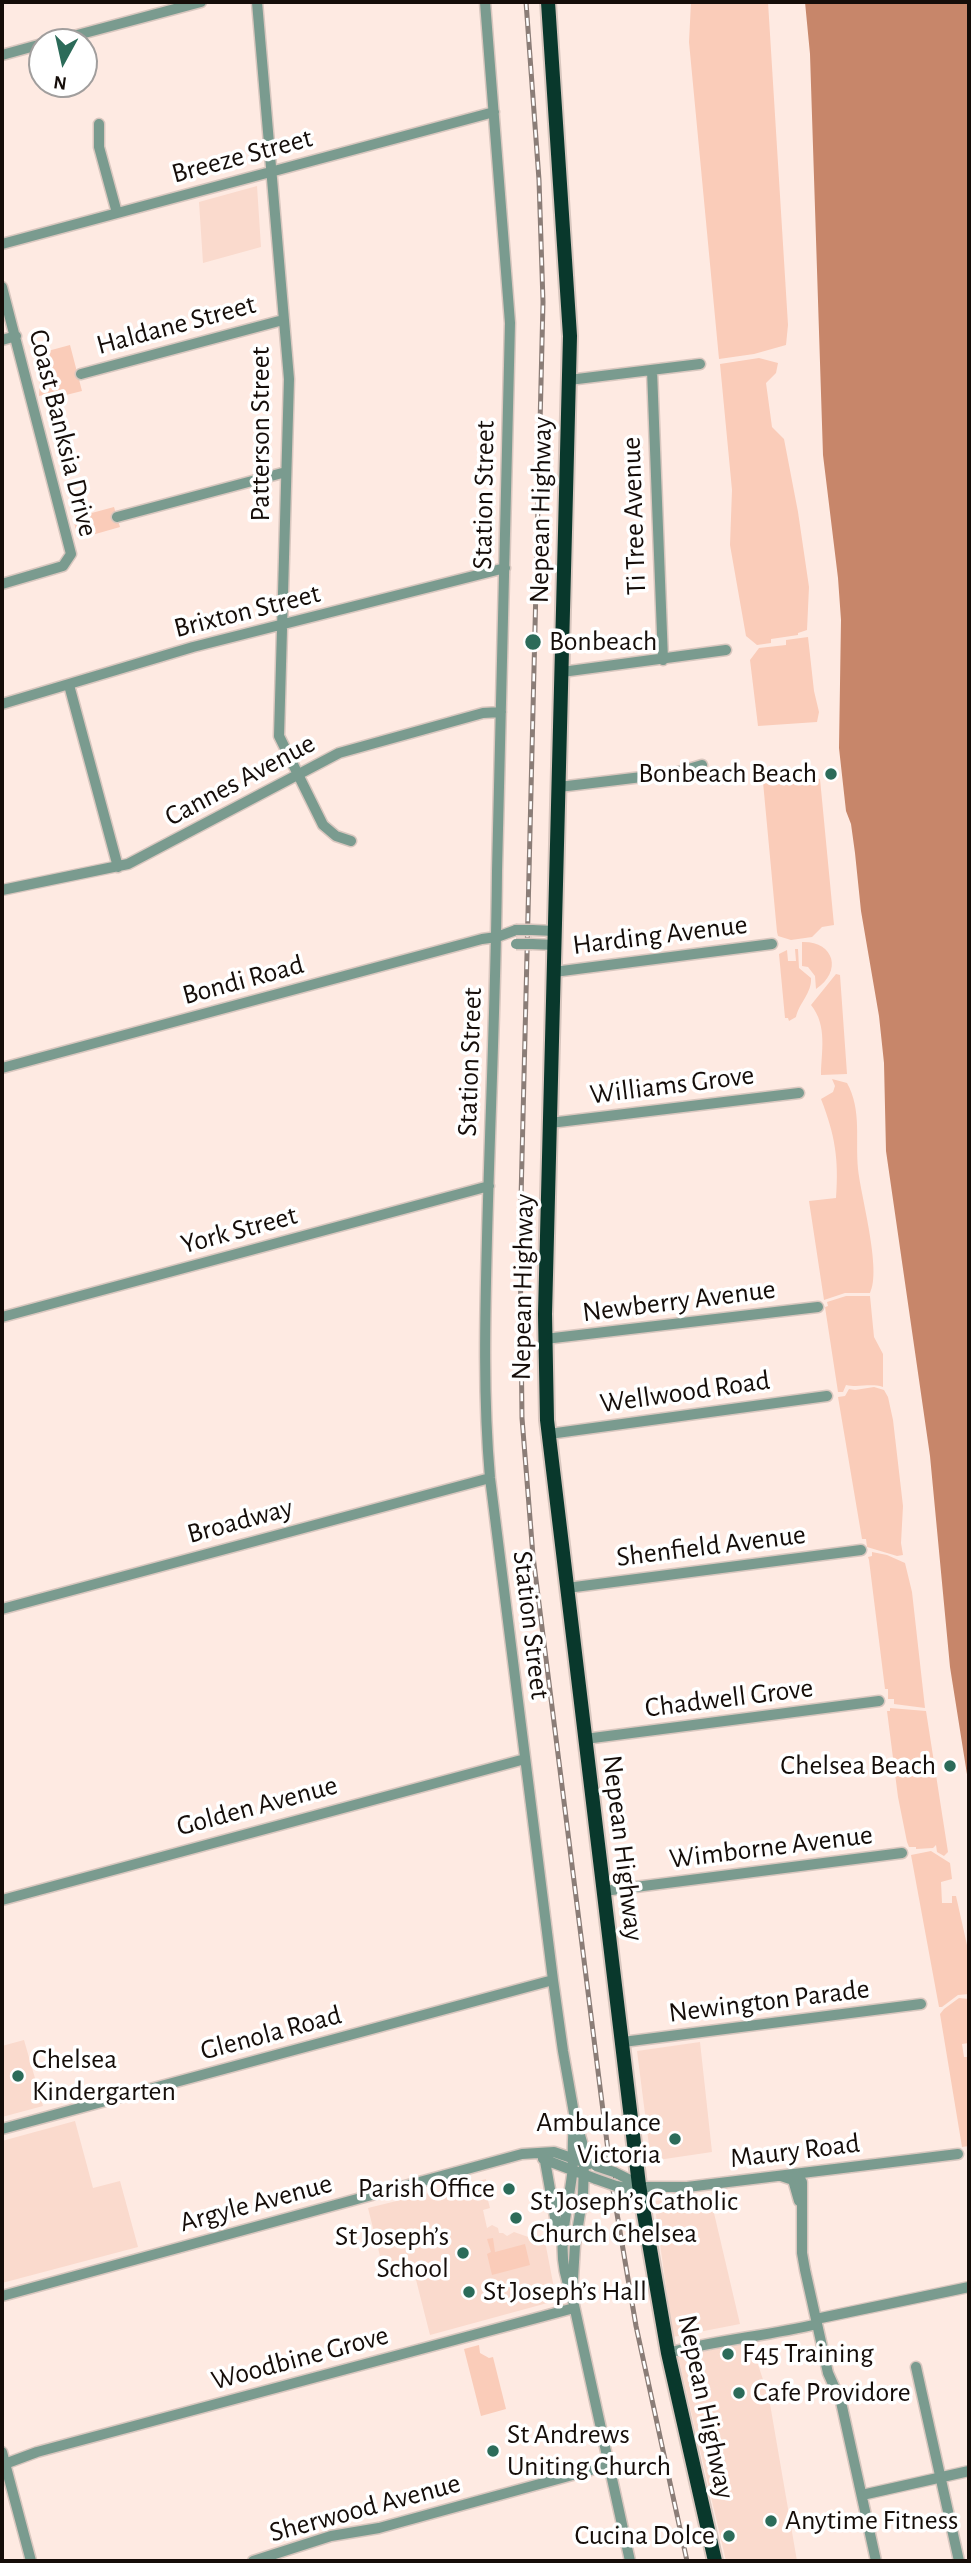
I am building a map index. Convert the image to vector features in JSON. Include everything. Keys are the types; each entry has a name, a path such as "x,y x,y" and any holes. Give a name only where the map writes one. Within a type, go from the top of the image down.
{"highway":[{"name":"Nepean Highway","path":"548,2 570,316 545,1339 549,1434 639,2185 668,2353 715,2561"}],"street":[{"path":"98,29 201,2"},
{"name":"Patterson Street","path":"257,2 289,379 279,736 325,827 336,836 351,841"},
{"name":"Station Street","path":"485,2 510,323 485,1420 553,1980 575,2119 582,2138 584,2176 572,2296"},
{"path":"2,55 28,48"},
{"name":"Breeze Street","path":"2,244 494,112"},
{"path":"99,124 99,147 117,213"},
{"name":"Coast Banksia Drive","path":"2,287 71,554 64,566 2,584"},
{"name":"Haldane Street","path":"81,374 283,320"},
{"path":"2,340 16,336"},
{"path":"569,380 700,364"},
{"name":"Ti Tree Avenue","path":"652,370 663,660"},
{"path":"117,517 286,472"},
{"name":"Brixton Street","path":"2,704 193,647 505,568"},
{"path":"562,672 726,650"},
{"path":"69,685 118,867"},
{"name":"Cannes Avenue","path":"2,890 118,867 140,859 342,752 483,713 501,712"},
{"path":"559,787 679,772 702,765"},
{"name":"Bondi Road","path":"2,1069 516,930 532,930 555,938"},
{"path":"497,937 516,944 532,944 555,938"},
{"name":"Harding Avenue","path":"554,972 772,944"},
{"name":"Williams Grove","path":"550,1123 799,1093"},
{"name":"York Street","path":"2,1318 489,1186"},
{"name":"Newberry Avenue","path":"545,1339 818,1307"},
{"name":"Wellwood Road","path":"549,1434 827,1396"},
{"name":"Broadway","path":"2,1609 490,1478"},
{"name":"Shenfield Avenue","path":"566,1588 861,1550"},
{"name":"Chadwell Grove","path":"585,1739 879,1702"},
{"name":"Golden Avenue","path":"2,1900 525,1759"},
{"name":"Wimborne Avenue","path":"604,1891 902,1853"},
{"name":"Glenola Road","path":"2,2129 553,1980"},
{"name":"Newington Parade","path":"623,2042 921,2004"},
{"name":"Station Street","path":"575,2119 573,2171 561,2255 630,2561"},
{"name":"Argyle Avenue","path":"2,2296 522,2154 548,2152 573,2158 614,2172 639,2185"},
{"path":"522,2154 532,2155 616,2186 626,2188 639,2185"},
{"name":"Maury Road","path":"639,2185 658,2188 687,2187 958,2154"},
{"path":"545,2161 551,2182 561,2255"},
{"path":"796,2174 801,2181 803,2258 816,2322 829,2376 841,2402 876,2561"},
{"path":"780,2176 794,2182 801,2208"},
{"path":"668,2353 734,2338 777,2334 816,2322 969,2287"},
{"name":"Woodbine Grove","path":"3,2459 575,2308"},
{"path":"916,2367 959,2561"},
{"path":"3,2459 31,2561"},
{"name":"Sherwood Avenue","path":"254,2561 331,2536 379,2528 609,2465"},
{"path":"862,2496 969,2471"}],"shaded area":[{"path":"691,2 768,2 788,325 786,345 754,354 719,359 689,42"},
{"path":"805,2 969,2 969,1787 950,1667 930,1456 886,1151 884,1063 879,1016 861,911 851,824 846,811 839,748 841,620 823,455 810,54"},
{"path":"257,186 261,247 203,263 199,202"},
{"path":"70,345 82,391 66,395 64,389 39,396 40,378 33,355"},
{"path":"759,358 778,363 776,373 766,383 772,427 784,439 809,587 807,630 798,635 771,639 771,643 757,645 746,636 730,545 732,490 720,364"},
{"path":"114,507 120,527 78,539 73,518"},
{"path":"808,637 819,712 817,722 758,726 750,660 759,648 786,645 786,640"},
{"path":"792,774 820,779 834,925 822,927 812,937 791,940 778,936 777,932 763,782 780,781"},
{"path":"802,942 821,946 831,958 830,974 816,989 815,976 808,967 802,966"},
{"path":"795,949 798,949 799,968 811,978 811,983 796,1017 789,1021 785,1018 779,954 787,950 788,961 796,961"},
{"path":"836,974 840,975 847,1074 821,1075 822,1031 811,1005"},
{"path":"832,1079 847,1083 855,1104 858,1169 874,1268 870,1293 845,1293 824,1300 809,1201 836,1198 835,1147 821,1099 833,1092 835,1086"},
{"path":"846,1296 870,1296 874,1337 883,1354 883,1387 846,1385 843,1392 838,1392 825,1307 828,1306 827,1302"},
{"path":"874,1387 884,1390 893,1420 903,1506 903,1555 897,1556 867,1547 866,1539 862,1539 838,1397 845,1396 849,1389"},
{"path":"872,1552 905,1563 912,1592 925,1708 894,1704 894,1699 888,1699 868,1557 872,1556"},
{"path":"890,1708 926,1711 948,1852 944,1856 937,1852 936,1845 933,1848 916,1849 909,1847 907,1842 898,1797 887,1711 890,1711"},
{"path":"931,1851 950,1863 952,1879 941,1882 942,1903 952,1903 952,1896 956,1896 969,1954 969,1994 958,1995 942,2007 939,2007 911,1855"},
{"path":"959,1998 969,1999 969,2043 962,2044 964,2057 969,2057 969,2146 962,2147 940,2014"},
{"name":"Chelsea Kindergarten","path":"24,2040 43,2106 2,2117 2,2046"},
{"path":"700,2042 712,2152 651,2161 637,2051"},
{"path":"75,2121 93,2188 120,2181 138,2247 2,2283 2,2141"},
{"name":"St Joseph’s School","path":"486,2179 485,2189 490,2208 483,2210 487,2228 492,2225 498,2228 499,2233 507,2236 514,2232 534,2239 544,2236 554,2288 553,2298 551,2302 430,2335 413,2268 385,2276 368,2208"},
{"path":"710,2196 740,2324 673,2337 654,2201"},
{"path":"493,2238 495,2252 525,2244 530,2265 492,2275 487,2254 491,2252 487,2239"},
{"path":"751,2343 769,2398 797,2561 726,2561 678,2356"},
{"path":"479,2345 480,2353 489,2358 493,2357 506,2409 481,2416 464,2349"}],"railway":[{"path":"526,2 539,180 543,302 520,1239 522,1418 533,1556 613,2190 636,2326 687,2561"}],"place":[{"name":"Bonbeach","path":"533,642"},
{"name":"Bonbeach Beach","path":"831,774"},
{"name":"Chelsea Beach","path":"950,1766"},
{"name":"Chelsea Kindergarten","path":"18,2076"},
{"name":"Ambulance Victoria","path":"675,2139"},
{"name":"Parish Office","path":"509,2189"},
{"name":"St Joseph’s Catholic Church Chelsea","path":"516,2218"},
{"name":"St Joseph’s School","path":"463,2253"},
{"name":"St Joseph’s Hall","path":"469,2292"},
{"name":"F45 Training","path":"728,2354"},
{"name":"Cafe Providore","path":"739,2393"},
{"name":"St Andrews Uniting Church","path":"493,2451"},
{"name":"Anytime Fitness","path":"771,2521"},
{"name":"Cucina Dolce","path":"729,2536"}]}
